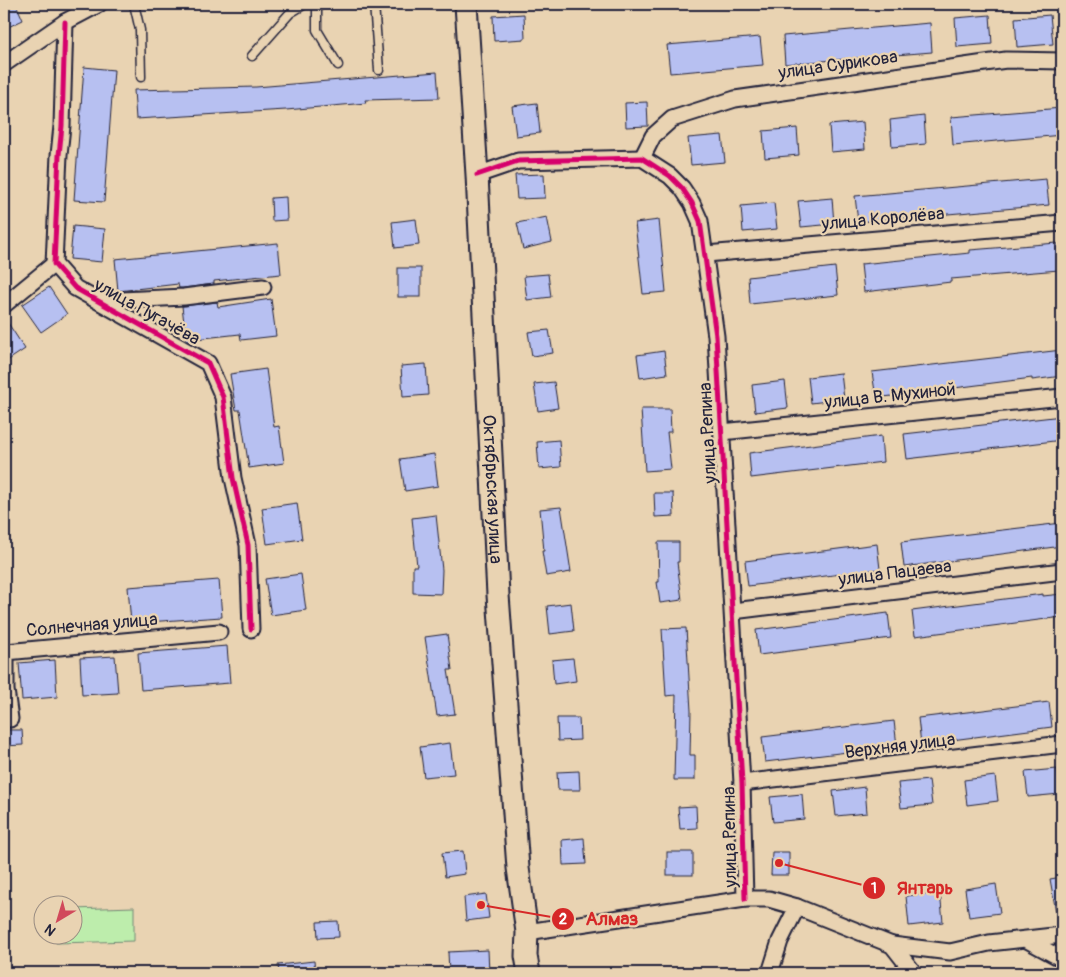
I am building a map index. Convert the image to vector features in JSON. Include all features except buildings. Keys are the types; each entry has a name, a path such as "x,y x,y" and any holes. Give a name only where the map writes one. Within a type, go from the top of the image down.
{"main road":[{"name":"Октябрьская улица","path":"466,4 477,175 498,595 518,868 527,932 526,956 529,973"}],"street":[{"path":"4,64 65,22 99,4"},
{"path":"4,305 54,264 59,155 63,117 65,22"},
{"name":"улица Сурикова","path":"642,158 653,136 672,119 735,99 1006,60 1062,61"},
{"path":"477,175 518,161 642,158"},
{"name":"улица Репина","path":"642,158 670,176 692,203 700,221 706,254 716,336 733,611 742,783 745,898"},
{"name":"улица Королёва","path":"706,254 1062,222"},
{"name":"улица Пугачёва","path":"54,264 75,288 208,363 223,397 233,478 248,545 251,629"},
{"name":"улица Пугачёва","path":"101,301 184,297 264,287"},
{"name":"улица В. Мухиной","path":"722,432 1062,397"},
{"name":"улица Пацаева","path":"733,611 1062,571"},
{"name":"Солнечная улица","path":"7,719 6,652 219,632"},
{"name":"Верхняя улица","path":"742,783 1062,744"},
{"path":"527,932 745,898 769,899 797,907 892,945 950,952 989,943 1062,935"},
{"path":"770,973 780,941 797,907"},
{"path":"1027,940 1062,959"},
{"path":"892,945 914,973"}],"lane":[{"path":"134,4 140,30 141,77"},
{"path":"252,56 290,13 305,4"},
{"path":"318,4 317,30 338,65"},
{"path":"374,4 379,70"}],"green space":[{"path":"134,907 134,941 82,942 82,909"}],"cycle path":[{"path":"65,22 62,126 54,264 75,288 208,363 223,397 233,478 248,545 251,629"},
{"path":"477,175 518,161 642,158 670,176 682,188 692,203 700,221 716,336 742,783 745,899"}],"place":[{"name":"Янтарь","path":"779,863"},
{"name":"Алмаз","path":"481,905"}]}
